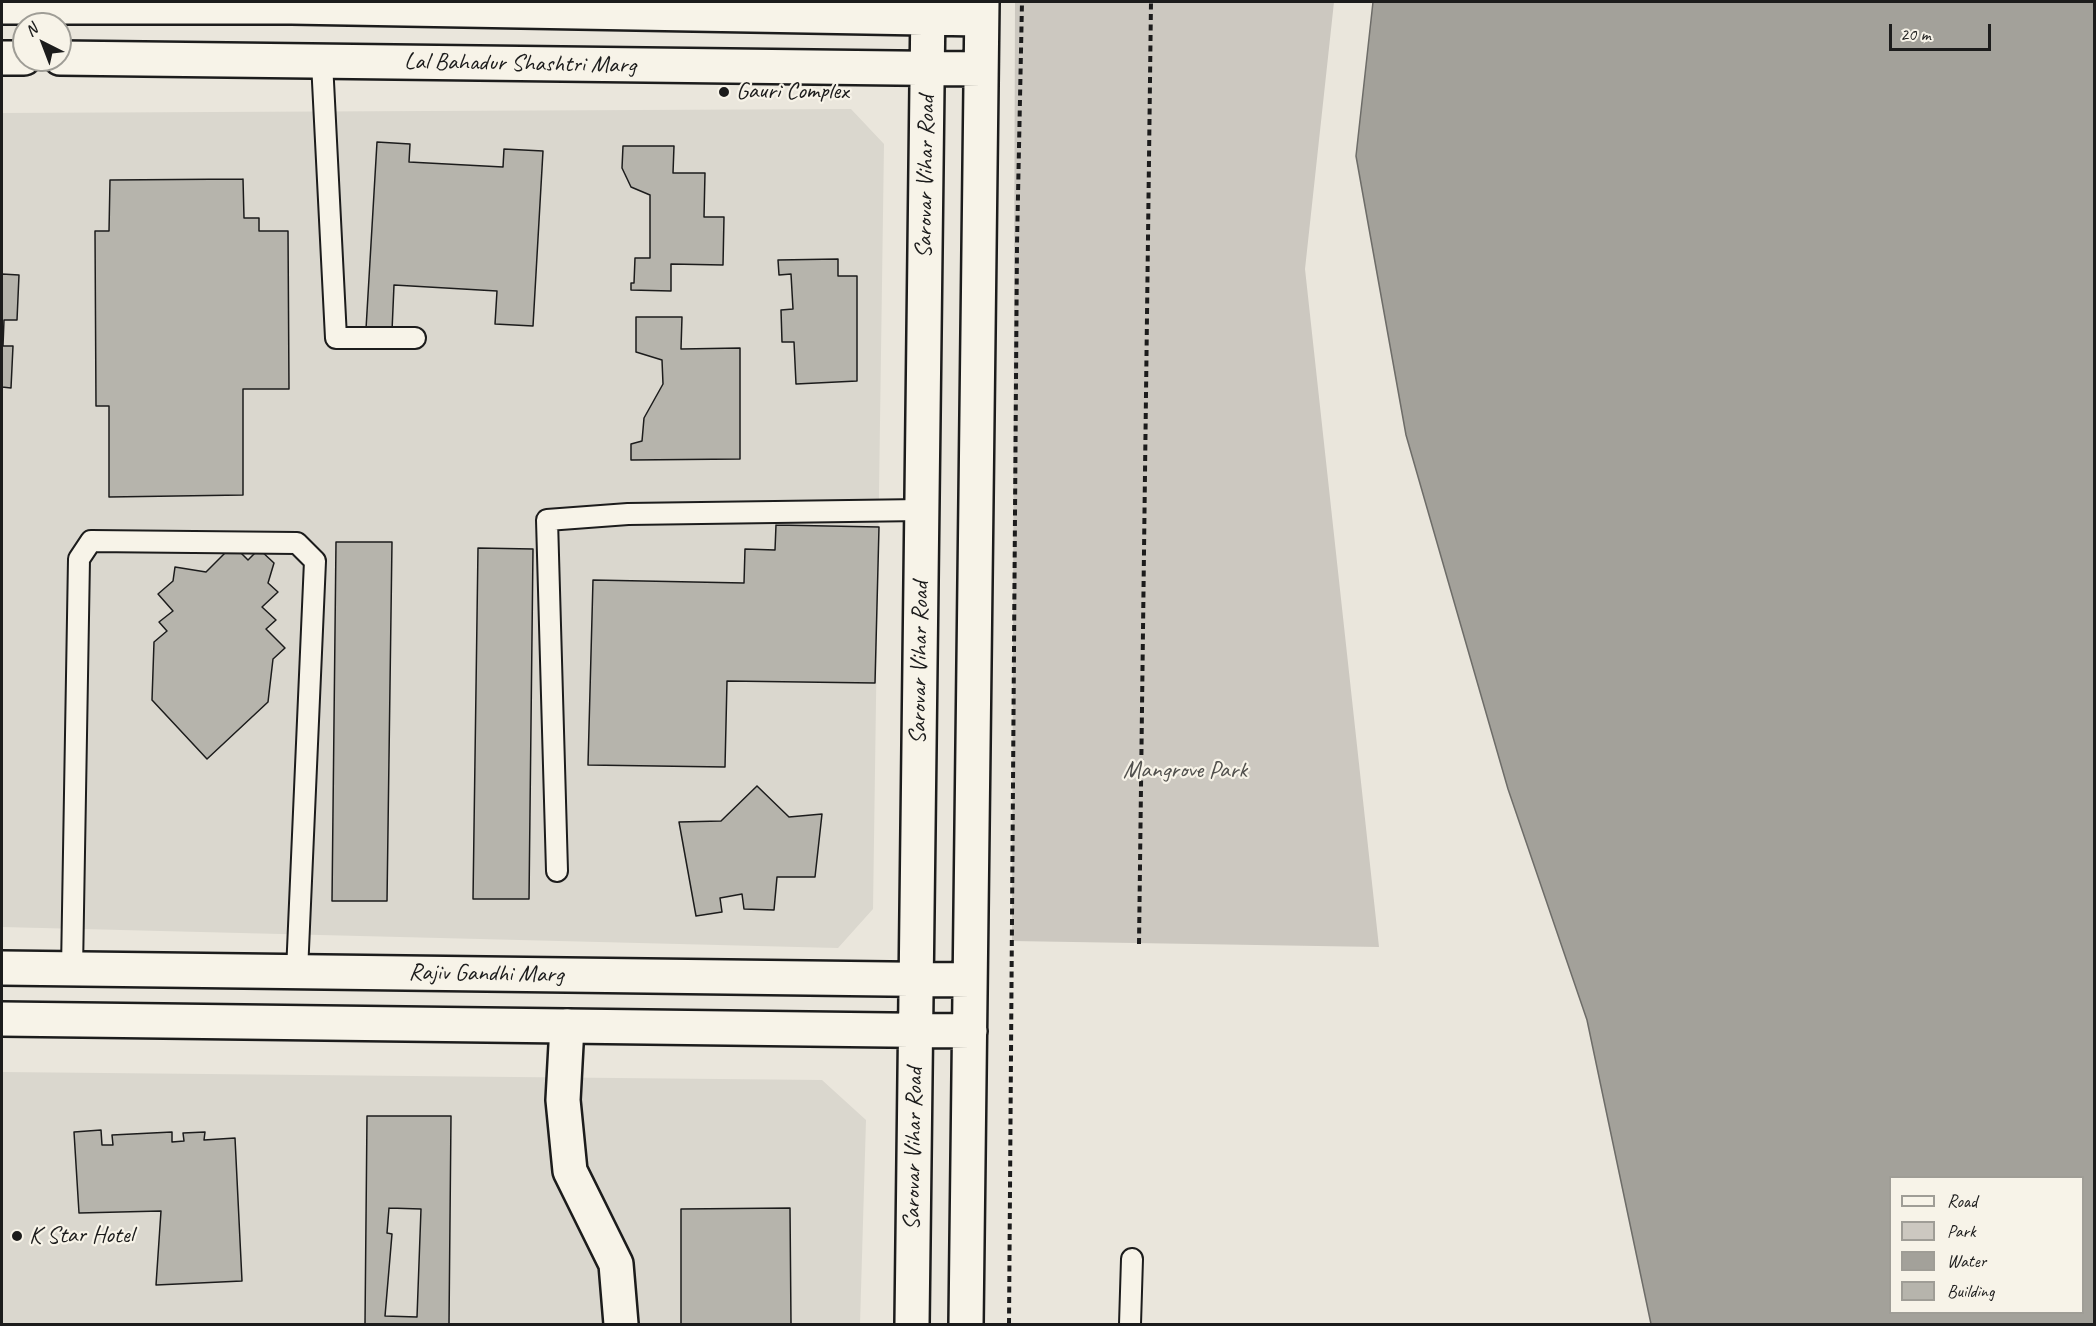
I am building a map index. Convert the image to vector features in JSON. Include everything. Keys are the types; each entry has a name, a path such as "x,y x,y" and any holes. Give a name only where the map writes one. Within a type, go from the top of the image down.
{"street":[{"path":"2,7 66,4 291,4 981,10 966,1324"},
{"name":"Sarovar Vihar Road","path":"912,1324 928,10"},
{"name":"Lal Bahadur Shashtri Marg","path":"72,58 981,69"},
{"name":"Rajiv Gandhi Marg","path":"2,968 970,980"},
{"path":"2,1019 970,1031"},
{"path":"567,1026 563,1100 570,1171 616,1264 621,1324"}],"lane":[{"path":"322,62 336,339 415,338"},
{"path":"557,871 547,520 628,514 922,510"},
{"path":"72,969 79,559 90,541 297,543 315,561 297,972"},
{"path":"1130,1324 1132,1259"}],"path":[{"path":"1009,1324 1017,256 1022,2"},
{"path":"1139,944 1151,2"}],"shaded area":[{"path":"851,109 884,144 873,909 838,948 2,927 2,113"},
{"path":"2,1072 822,1080 866,1120 860,1324 2,1324"}],"green space":[{"name":"Mangrove Park","path":"1015,2 1334,2 1305,269 1379,947 1012,941"}],"water":[{"path":"1373,2 2094,2 2094,1324 1651,1324 1587,1020 1508,789 1406,435 1356,156"}],"building":[{"path":"377,142 410,144 409,162 503,167 504,149 543,151 533,326 495,324 497,291 394,285 392,331 366,329"},
{"path":"623,146 674,146 673,173 705,173 704,217 724,217 723,265 671,264 671,291 631,290 631,283 634,283 635,258 650,258 650,195 631,187 622,168"},
{"path":"243,179 244,218 259,218 259,231 288,231 289,389 243,389 243,495 109,497 109,406 96,406 95,231 109,231 110,180"},
{"path":"838,259 838,276 857,276 857,381 796,384 794,342 782,342 781,310 793,309 791,274 779,275 778,260"},
{"path":"2,274 19,275 17,320 4,320 3,346 13,346 11,388 2,387"},
{"path":"636,317 682,317 681,349 740,348 740,459 631,460 631,444 642,441 644,418 663,384 662,360 636,352"},
{"path":"776,525 879,527 875,683 727,681 725,767 588,765 593,580 744,583 745,549 775,550"},
{"path":"336,542 392,542 387,901 332,901"},
{"path":"233,545 248,560 259,549 274,563 268,583 278,592 262,607 276,620 266,629 285,648 273,659 268,702 207,759 152,700 154,642 167,631 159,622 173,611 158,594 173,581 175,567 206,572"},
{"path":"478,548 533,549 529,899 473,899"},
{"path":"757,786 789,817 822,814 815,877 777,877 774,910 744,909 742,894 720,898 722,912 696,916 679,822 721,821"},
{"path":"367,1116 451,1116 449,1324 365,1324","holes":["389,1208 421,1209 417,1317 385,1316 392,1234 387,1233"]},
{"path":"101,1130 102,1145 113,1145 112,1135 172,1132 172,1142 184,1141 183,1133 205,1132 204,1140 235,1138 242,1281 156,1285 161,1211 79,1213 74,1132"},
{"path":"790,1208 791,1324 681,1324 681,1209"}],"place":[{"name":"Gauri Complex","path":"724,92"},
{"name":"K Star Hotel","path":"17,1236"}]}
